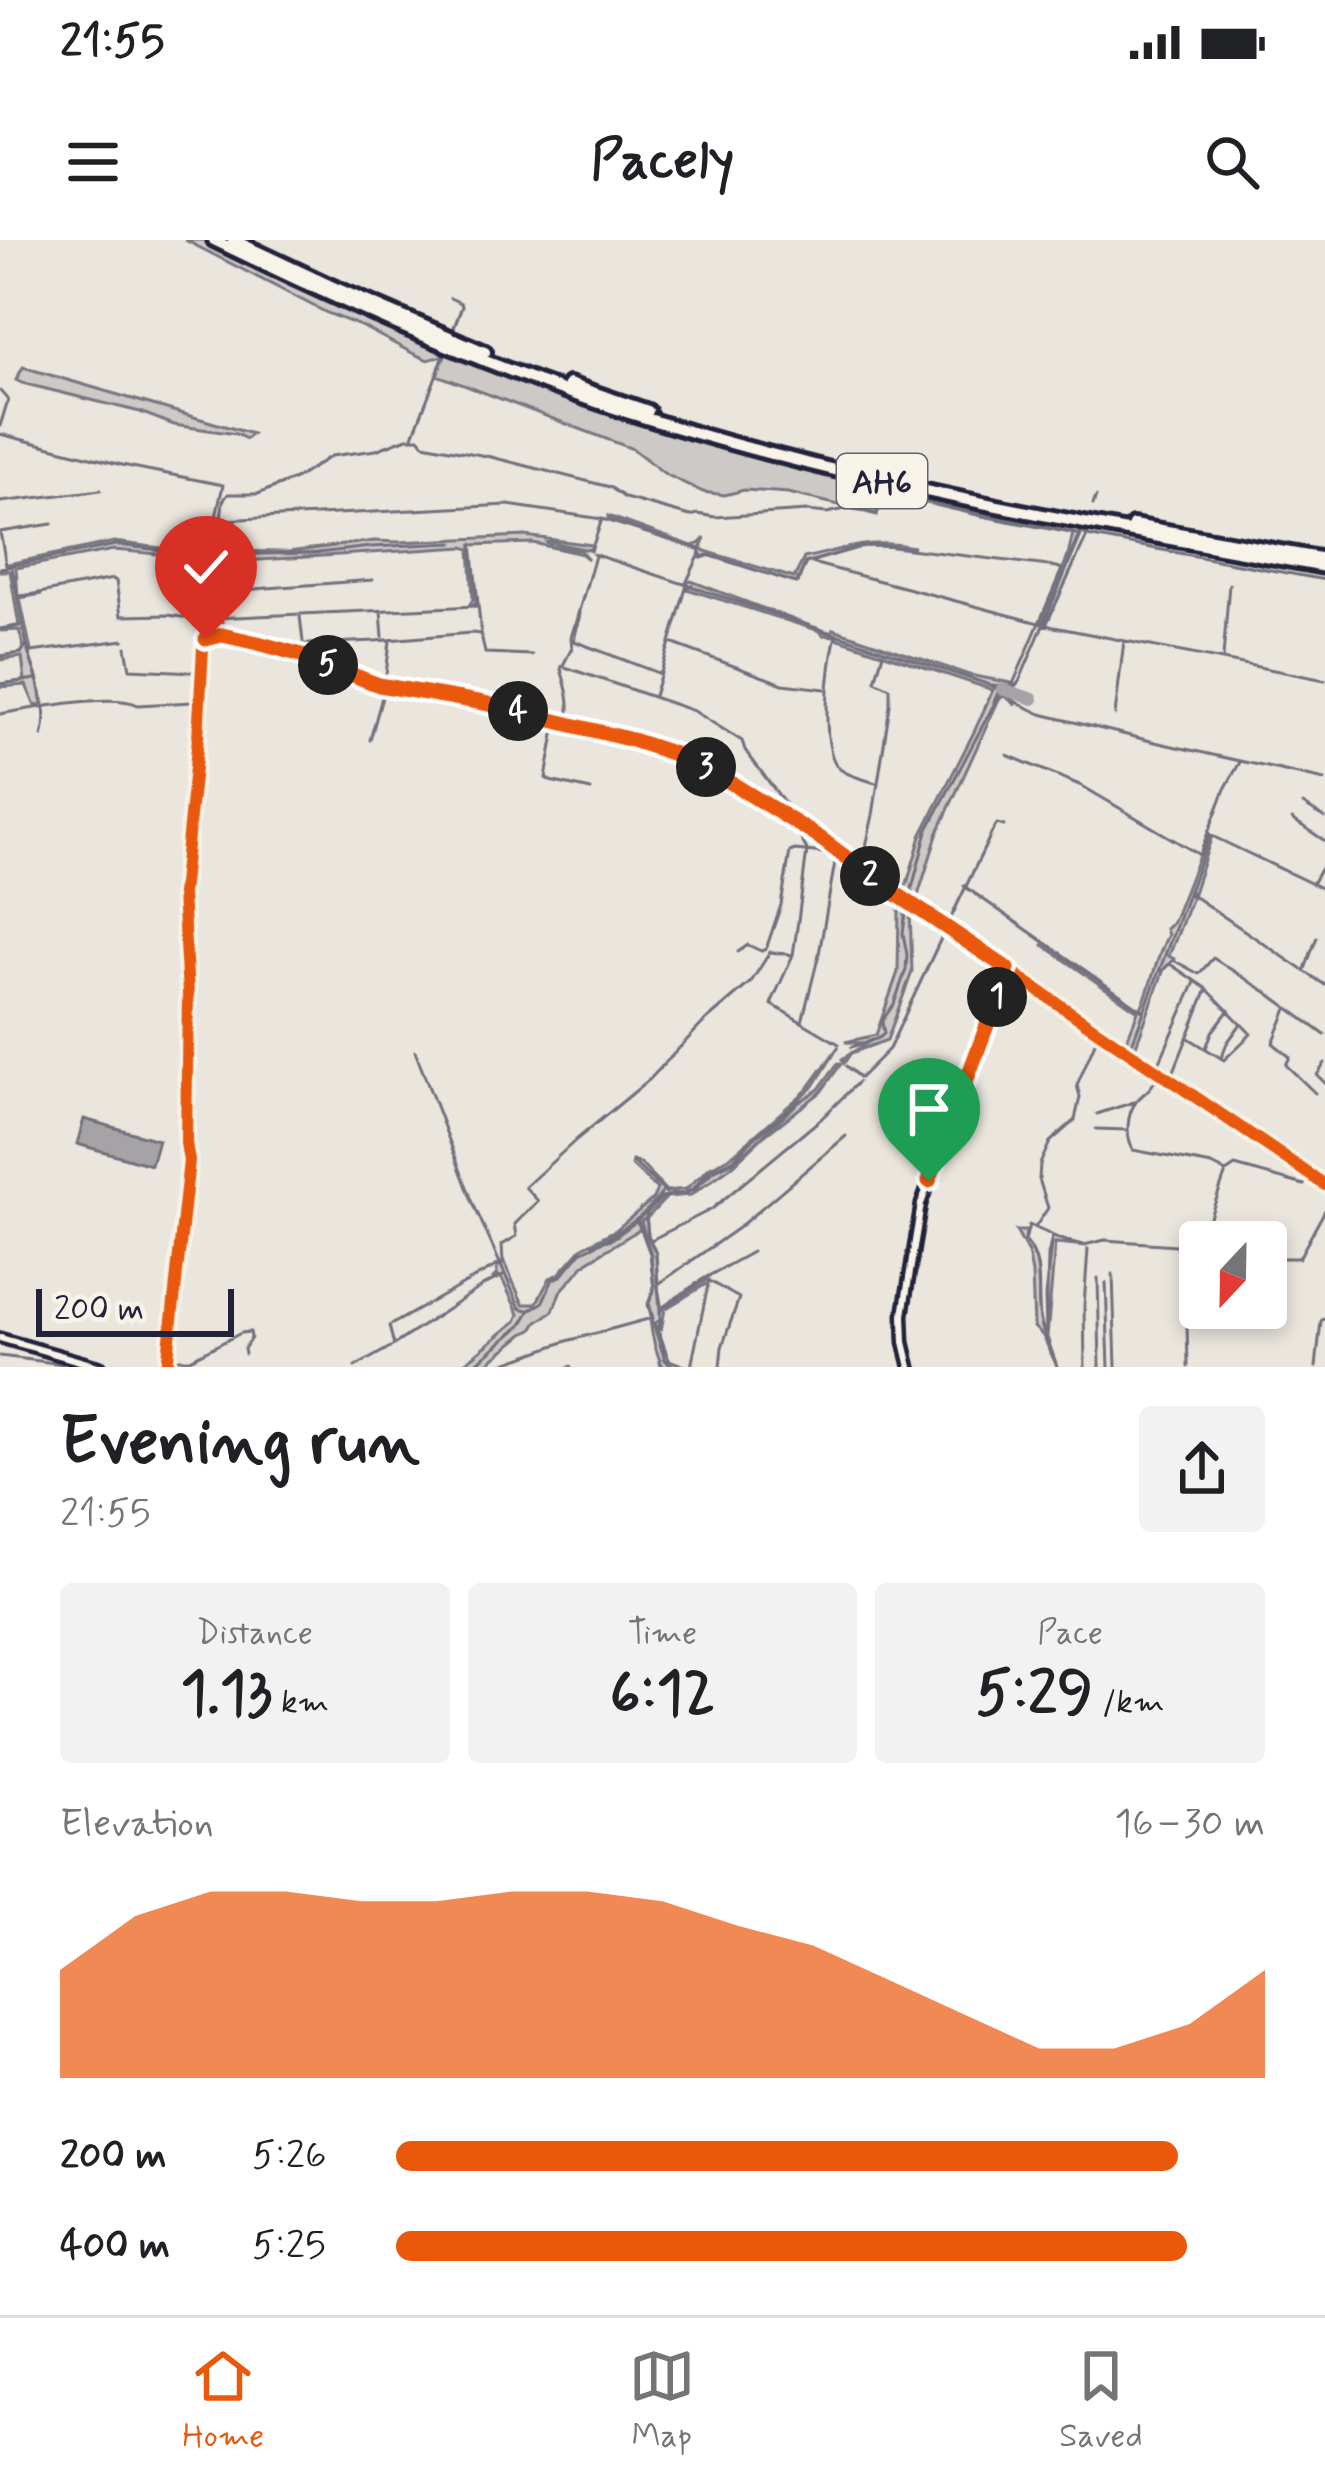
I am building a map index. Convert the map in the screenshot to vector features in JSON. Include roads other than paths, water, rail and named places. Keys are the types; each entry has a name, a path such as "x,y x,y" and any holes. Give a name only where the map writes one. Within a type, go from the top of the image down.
{"highway":[{"name":"AH6","path":"214,240 590,399 774,455 978,504 1325,563"},
{"path":"233,240 448,341"}],"street":[{"path":"167,1367 189,1161 182,894 203,648 206,639 222,635 298,654 379,685 484,703 696,761 820,838 1325,1185"},
{"path":"910,1367 903,1315 921,1204 1008,969"},
{"path":"0,1338 101,1367"}],"waterway":[{"path":"450,298 462,306 451,335"},
{"path":"413,436 446,350"},
{"path":"0,391 8,400 0,426"},
{"path":"0,434 223,485 210,545"},
{"path":"477,606 214,618 223,501 228,494 258,494 297,478 331,456 419,438 424,444 610,487 625,498 690,516 827,513 850,508 877,515 884,493 1081,535"},
{"path":"0,502 101,490"},
{"path":"1093,505 1096,497"},
{"path":"222,520 508,505 602,519 591,551"},
{"path":"602,519 698,549 699,556"},
{"path":"6,565 0,532 52,524"},
{"path":"1082,533 1011,697 1041,714 1325,780"},
{"path":"1047,623 1087,536 1325,580"},
{"path":"212,555 453,543"},
{"path":"472,544 481,634"},
{"path":"0,568 116,545 160,550"},
{"path":"687,581 698,558 708,555 796,583 806,563 864,546 1057,567 1062,569 1015,688"},
{"path":"0,714 91,701 193,702 209,554"},
{"path":"593,554 1002,689 927,831 906,911 906,970 894,1004 882,1021 884,1034 851,1047"},
{"path":"591,790 546,778 555,729 566,726 569,712 561,669 572,648 595,556"},
{"path":"812,563 1054,627 1325,680"},
{"path":"12,568 44,705 42,736"},
{"path":"18,597 113,579 121,616 202,620"},
{"path":"215,592 373,580"},
{"path":"1223,657 1229,584"},
{"path":"654,696 687,585"},
{"path":"381,611 383,637"},
{"path":"580,614 574,641 661,674"},
{"path":"300,616 303,642"},
{"path":"222,621 221,632 289,645 471,633 481,634 485,653 532,655"},
{"path":"0,629 22,625"},
{"path":"836,636 828,684 827,726 833,759 840,769 876,783"},
{"path":"31,652 124,640"},
{"path":"385,683 390,641"},
{"path":"1115,715 1124,641"},
{"path":"671,643 783,684 825,689"},
{"path":"0,656 21,653 26,646"},
{"path":"126,647 130,669 195,672"},
{"path":"861,869 890,705 890,688 875,681 883,653"},
{"path":"562,666 694,711 742,741 795,817 794,826 807,850 793,955 771,1004 839,1044"},
{"path":"0,684 36,679"},
{"path":"1002,689 1033,699"},
{"path":"370,740 384,690"},
{"path":"1007,755 1082,786 1198,854 1240,762"},
{"path":"1303,804 1325,818"},
{"path":"1292,819 1325,841"},
{"path":"948,924 992,832 997,824 1004,826"},
{"path":"1130,1049 1210,835 1325,890"},
{"path":"738,952 748,945 766,949 781,905 790,852 795,850 833,854 905,906"},
{"path":"802,1022 838,857"},
{"path":"1313,882 1325,861"},
{"path":"964,886 1142,1010"},
{"path":"1189,893 1325,985"},
{"path":"846,1066 860,1078 889,1049 944,932"},
{"path":"1305,969 1317,937"},
{"path":"973,943 1048,994"},
{"path":"355,1367 394,1345 389,1326 503,1262 502,1245 517,1236 515,1224 538,1201 525,1187 650,1079 702,1024 751,982 770,952 793,955"},
{"path":"1162,971 1173,960 1199,974 1213,958 1325,1035"},
{"path":"1170,964 1207,989 1251,1034 1224,1060 1187,1037"},
{"path":"1160,1061 1195,982"},
{"path":"1174,1071 1206,991"},
{"path":"1287,1009 1273,1043 1290,1057 1286,1065 1315,1093"},
{"path":"1206,1048 1229,1010"},
{"path":"1221,1058 1240,1025"},
{"path":"1036,1226 1048,1208 1039,1179 1040,1164 1050,1142 1075,1120 1080,1097 1077,1085 1102,1036"},
{"path":"1133,1046 1309,1170"},
{"path":"415,1051 473,1203 520,1308 528,1310"},
{"path":"1138,1062 1155,1080 1130,1113 1128,1133 1133,1150 1226,1172 1208,1221"},
{"path":"1325,1063 1317,1075 1325,1083"},
{"path":"651,1240 712,1209 858,1082"},
{"path":"472,1367 542,1303 553,1279 581,1252 641,1217 661,1197 695,1188 712,1169 734,1160 800,1100"},
{"path":"1097,1114 1134,1102"},
{"path":"1096,1129 1127,1130"},
{"path":"916,1367 909,1343 911,1282 924,1217 951,1132"},
{"path":"657,1285 738,1228 846,1136"},
{"path":"633,1162 666,1193"},
{"path":"1226,1172 1235,1166 1304,1185 1308,1179"},
{"path":"1311,1171 1325,1180"},
{"path":"1287,1258 1299,1258 1325,1210"},
{"path":"646,1214 656,1254 659,1332 669,1360 687,1367"},
{"path":"638,1221 650,1254 654,1288 648,1304 656,1325"},
{"path":"1057,1367 1041,1325 1037,1268 1025,1241 1029,1225 1084,1245 1105,1240 1179,1246"},
{"path":"1046,1333 1052,1236"},
{"path":"1085,1367 1088,1249"},
{"path":"663,1307 752,1252"},
{"path":"1113,1274 1116,1367"},
{"path":"395,1344 503,1276"},
{"path":"1098,1278 1100,1367"},
{"path":"709,1281 739,1298 720,1367"},
{"path":"1106,1283 1109,1367"},
{"path":"691,1367 708,1285"},
{"path":"494,1367 652,1318"},
{"path":"1316,1367 1325,1318"},
{"path":"656,1326 665,1359 674,1367"},
{"path":"1187,1329 1188,1367"},
{"path":"173,1367 174,1359 190,1359 250,1332 245,1354"},
{"path":"0,1356 67,1361 85,1367"},
{"path":"659,1361 662,1367"}]}
